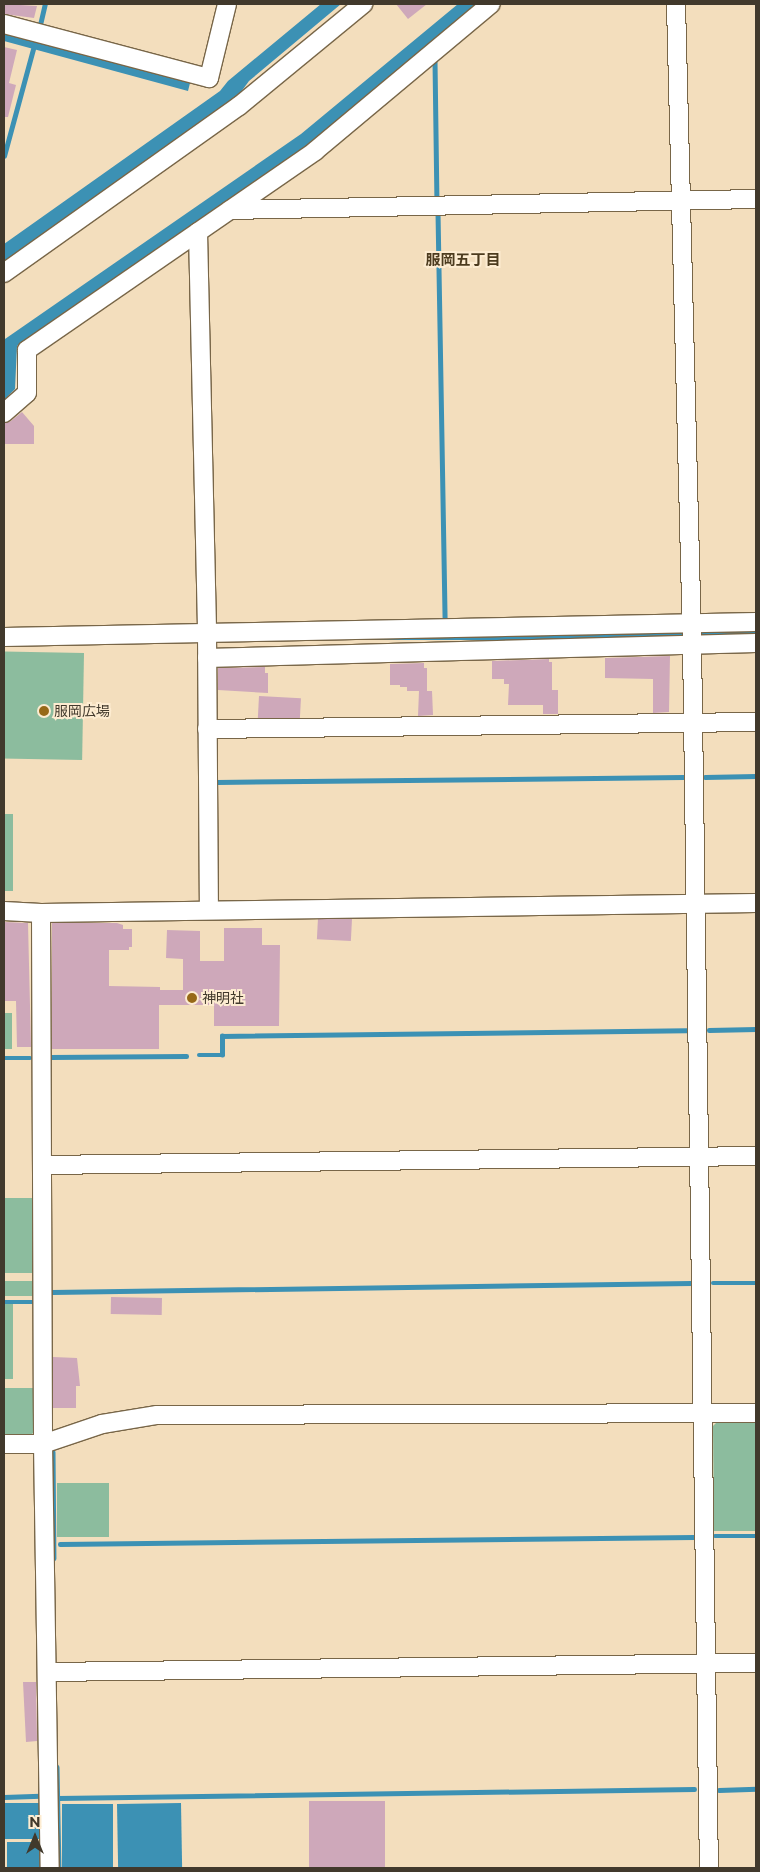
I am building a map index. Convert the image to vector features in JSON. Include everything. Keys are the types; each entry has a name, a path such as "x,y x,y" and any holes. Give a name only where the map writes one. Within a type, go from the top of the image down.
{"street":[{"path":"4,24 208,78 228,4"},
{"path":"4,274 239,106 362,4"},
{"path":"4,413 27,393 27,350 315,150 491,4"},
{"path":"676,4 692,643 709,1868"},
{"path":"230,210 756,199"},
{"path":"198,232 207,633 209,909"},
{"path":"4,637 756,622"},
{"path":"207,658 692,643 756,644"},
{"path":"207,729 756,722"},
{"path":"4,911 41,913 209,909 756,903"},
{"path":"41,913 43,1444 50,1868"},
{"path":"42,1165 756,1156"},
{"path":"4,1444 43,1444 102,1424 157,1415 756,1413"},
{"path":"48,1672 756,1663"}],"green space":[{"name":"服岡広場","path":"4,652 84,653 82,760 4,759"},
{"path":"4,814 13,814 13,891 4,891"},
{"path":"4,1013 12,1013 12,1049 4,1049"},
{"path":"4,1198 33,1198 33,1273 4,1273"},
{"path":"4,1281 34,1281 34,1296 4,1296"},
{"path":"4,1304 13,1304 13,1379 4,1379"},
{"path":"4,1388 37,1388 37,1429 32,1434 4,1437"},
{"path":"756,1420 756,1531 714,1531 713,1426 718,1421"},
{"path":"57,1483 109,1483 109,1537 57,1537"}],"water":[{"path":"321,4 341,4 249,81 238,96 4,263 4,244 220,91 228,81"},
{"path":"458,4 480,4 310,144 17,346 15,389 4,400 5,339 301,134"},
{"path":"4,34 190,83 188,91 4,41"},
{"path":"4,632 756,632 756,640 4,640"},
{"path":"4,1803 43,1803 43,1839 4,1839"},
{"path":"181,1803 182,1868 118,1868 117,1804"},
{"path":"62,1804 113,1804 113,1868 62,1868"},
{"path":"7,1842 45,1842 45,1868 7,1868"}],"building":[{"path":"4,4 37,6 34,18 4,14"},
{"path":"396,4 427,4 408,19"},
{"path":"4,47 17,50 9,83 16,85 8,117 4,117"},
{"path":"22,412 34,426 34,444 4,444 4,423 11,421"},
{"path":"670,656 669,712 653,713 653,679 605,678 605,658"},
{"path":"549,659 549,662 552,662 552,690 558,690 558,714 543,714 543,705 508,705 509,684 504,684 504,679 492,679 492,661"},
{"path":"424,663 424,668 427,668 427,691 407,691 407,687 390,685 390,664"},
{"path":"265,667 265,673 268,673 268,693 218,690 218,668"},
{"path":"419,691 432,691 433,715 418,716"},
{"path":"259,696 301,698 300,720 258,718"},
{"path":"318,917 352,919 351,941 317,939"},
{"path":"4,922 28,923 31,1047 17,1047 16,1001 4,1001"},
{"path":"52,923 117,923 123,925 123,929 132,929 132,947 129,947 129,950 109,950 109,986 160,987 160,990 183,990 183,959 166,958 167,930 200,931 200,961 224,961 224,928 262,928 262,945 280,945 279,1026 214,1026 214,1005 159,1005 159,1049 52,1049"},
{"path":"111,1297 162,1298 162,1315 111,1314"},
{"path":"53,1357 77,1358 80,1386 76,1386 76,1408 53,1408"},
{"path":"23,1682 36,1682 37,1741 26,1742"},
{"path":"309,1801 385,1801 385,1868 309,1868"}],"waterway":[{"path":"40,25 45,4"},
{"path":"4,156 33,49"},
{"path":"435,61 437,200"},
{"path":"438,212 445,617"},
{"path":"705,777 756,776"},
{"path":"217,782 683,777"},
{"path":"709,1030 756,1029"},
{"path":"199,1055 222,1055 222,1036 686,1030"},
{"path":"50,1057 186,1056"},
{"path":"4,1058 30,1058"},
{"path":"52,1292 691,1283"},
{"path":"713,1283 756,1283"},
{"path":"4,1302 33,1302"},
{"path":"53,1452 54,1558"},
{"path":"715,1536 756,1536"},
{"path":"60,1544 694,1537"},
{"path":"57,1767 59,1868"},
{"path":"58,1798 694,1789"},
{"path":"719,1790 756,1789"},
{"path":"4,1797 40,1796"}],"place":[{"name":"服岡広場","path":"44,711"},
{"name":"神明社","path":"192,998"}],"district":[{"name":"服岡五丁目","path":"463,260"}]}
